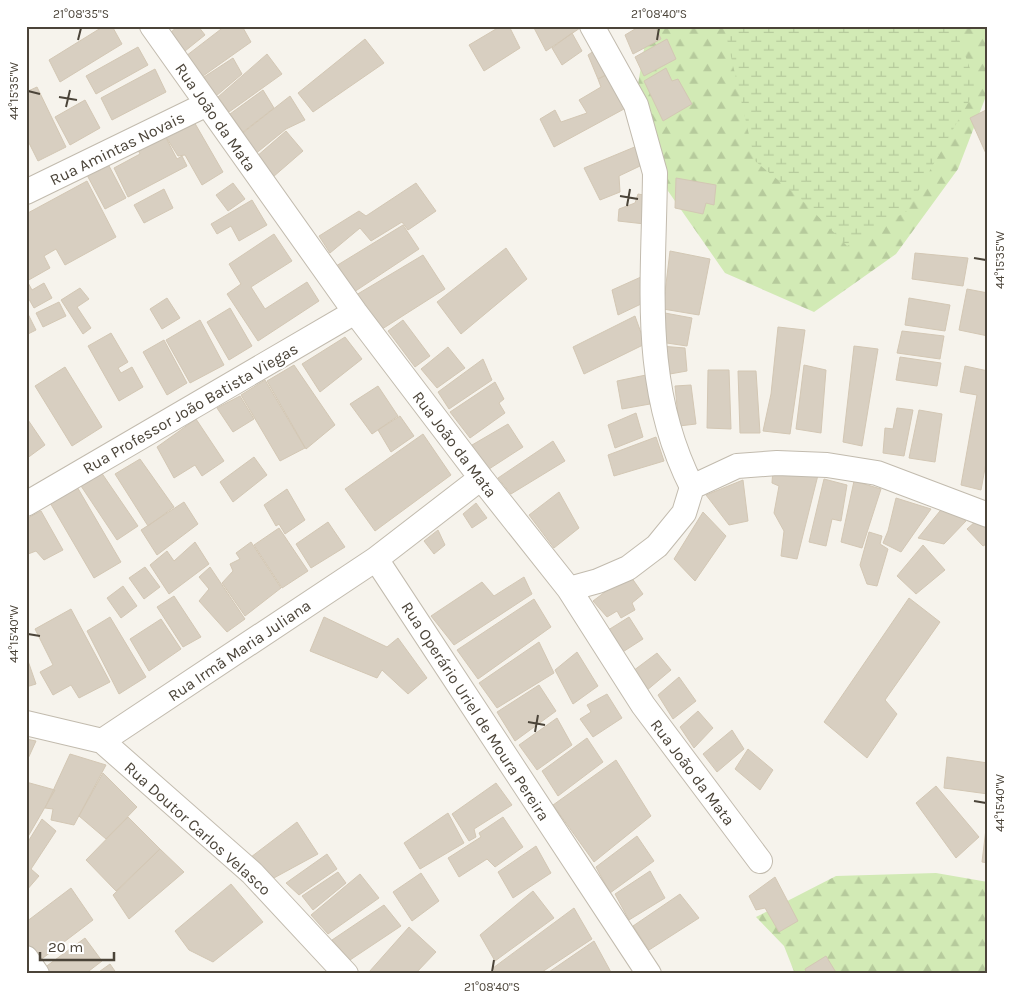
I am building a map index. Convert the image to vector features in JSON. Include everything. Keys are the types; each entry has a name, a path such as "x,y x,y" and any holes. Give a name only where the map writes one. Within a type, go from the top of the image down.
{"street":[{"name":"Rua João da Mata","path":"152,26 354,312 480,478 569,589 643,705 760,861"},
{"path":"569,589 598,581 628,568 657,546 684,512 692,487 677,457 665,420 652,334 655,173 636,105 592,26"},
{"name":"Rua Amintas Novais","path":"26,192 208,104"},
{"name":"Rua Professor João Batista Viegas","path":"26,504 354,312"},
{"path":"692,487 737,466 777,463 827,465 877,473 988,515"},
{"path":"376,559 480,478"},
{"name":"Rua Irmã Maria Juliana","path":"102,740 376,559"},
{"name":"Rua Operário Uriel de Moura Pereira","path":"376,559 649,974"},
{"name":"Rua Doutor Carlos Velasco","path":"26,723 102,740 252,874 346,974"},
{"path":"26,958 37,974"}],"green space":[{"path":"648,26 988,26 988,91 958,169 896,254 814,312 725,273 668,191 637,90"},
{"path":"724,26 954,26 977,87 907,211 847,246 801,199 755,161"},
{"path":"936,873 988,882 988,974 795,974 784,946 756,917 836,876"}],"building":[{"path":"104,26 112,26 122,44 60,82 49,60"},
{"path":"178,26 198,26 205,35 185,51 170,33"},
{"path":"225,26 242,26 251,42 203,76 186,56"},
{"path":"501,26 509,26 520,48 484,71 469,45"},
{"path":"533,26 579,26 580,28 546,51"},
{"path":"640,26 655,26 661,39 633,54 625,35"},
{"path":"572,33 582,51 562,65 552,48"},
{"path":"365,39 384,63 313,112 298,93"},
{"path":"667,39 676,59 644,76 635,57"},
{"path":"138,47 148,65 96,94 86,76"},
{"path":"598,48 610,73 598,79 588,55"},
{"path":"267,54 282,74 229,112 218,97"},
{"path":"233,58 242,74 216,96 204,77"},
{"path":"666,68 672,81 678,79 692,104 663,121 644,81"},
{"path":"155,69 166,92 112,120 101,98"},
{"path":"610,73 624,109 554,147 540,119 555,110 561,122 587,113 579,100 601,87 598,79"},
{"path":"37,87 66,147 38,161 26,137 26,92"},
{"path":"263,90 274,108 243,132 230,114"},
{"path":"290,96 305,120 286,129 254,155 239,136"},
{"path":"85,100 100,128 70,145 55,117"},
{"path":"988,109 988,158 970,118"},
{"path":"193,120 223,172 202,185 185,155 178,156 166,137"},
{"path":"286,131 303,151 273,177 256,157"},
{"path":"165,136 177,159 182,156 187,166 128,197 114,168 140,154 138,150"},
{"path":"637,146 640,166 619,176 620,192 600,200 584,168"},
{"path":"108,164 126,198 105,209 87,175"},
{"path":"676,178 716,185 714,205 706,203 703,214 675,208"},
{"path":"87,181 116,237 65,265 56,249 44,256 50,268 27,281 32,290 44,283 52,298 34,308 26,294 26,214"},
{"path":"233,183 245,199 228,211 216,195"},
{"path":"416,183 436,211 408,230 402,222 371,241 360,228 330,253 319,236 359,211 366,216"},
{"path":"164,189 173,208 144,223 134,205"},
{"path":"638,194 649,196 645,224 618,221 619,209 635,203"},
{"path":"252,200 267,225 239,241 231,226 217,234 211,224"},
{"path":"403,225 419,249 354,292 336,266"},
{"path":"274,234 292,261 251,287 265,309 307,282 319,301 258,341 227,294 241,284 229,264"},
{"path":"506,248 527,279 461,334 437,302"},
{"path":"670,251 710,259 699,315 663,309"},
{"path":"915,253 968,258 963,286 912,279"},
{"path":"423,255 445,289 379,331 356,295"},
{"path":"641,277 641,304 618,315 612,290"},
{"path":"80,288 89,299 77,307 91,328 83,334 61,300"},
{"path":"967,289 988,293 988,336 959,330"},
{"path":"167,298 180,318 162,329 150,309"},
{"path":"909,298 950,305 945,331 905,325"},
{"path":"59,302 66,316 43,327 36,313"},
{"path":"230,308 252,346 229,360 207,322"},
{"path":"665,313 692,318 687,346 660,342"},
{"path":"28,314 36,330 26,335 26,315"},
{"path":"635,316 645,344 584,374 573,347"},
{"path":"200,320 224,365 190,383 166,340"},
{"path":"403,320 430,356 415,367 388,331"},
{"path":"778,327 805,330 790,434 763,431 771,394"},
{"path":"902,331 944,336 940,359 897,353"},
{"path":"111,333 128,362 118,368 121,373 132,367 143,387 119,401 88,346"},
{"path":"345,337 362,359 320,392 302,364"},
{"path":"164,340 187,383 167,395 143,352"},
{"path":"660,346 685,348 687,371 664,375"},
{"path":"854,346 878,349 862,446 843,442"},
{"path":"448,347 465,368 437,388 421,369"},
{"path":"900,357 941,363 937,386 896,380"},
{"path":"483,359 492,380 449,409 438,392"},
{"path":"294,365 335,425 306,449 267,381"},
{"path":"804,365 826,370 821,433 796,429"},
{"path":"965,366 988,371 988,452 981,490 961,485 977,395 960,392"},
{"path":"65,367 102,427 72,446 35,386"},
{"path":"708,370 729,370 731,429 707,428"},
{"path":"738,371 756,371 760,433 740,433"},
{"path":"646,375 650,404 622,409 617,381"},
{"path":"265,380 305,448 280,461 241,395"},
{"path":"495,382 504,399 499,403 505,413 470,438 450,412"},
{"path":"691,385 696,424 679,426 675,386"},
{"path":"378,386 398,416 372,434 350,404"},
{"path":"240,396 254,419 233,432 217,408"},
{"path":"897,408 913,410 904,456 883,453 885,428 893,429"},
{"path":"919,410 942,414 935,462 909,458"},
{"path":"636,413 643,437 615,448 608,425"},
{"path":"400,416 414,436 391,452 378,430"},
{"path":"26,417 45,445 26,459"},
{"path":"196,419 224,461 202,476 195,465 174,478 157,447"},
{"path":"508,424 523,447 486,471 472,445"},
{"path":"423,434 451,475 375,531 345,489"},
{"path":"656,437 664,461 614,476 608,455"},
{"path":"553,441 565,461 511,494 498,478"},
{"path":"254,457 267,475 233,502 220,482"},
{"path":"140,459 174,507 148,526 115,474"},
{"path":"773,468 818,475 797,559 781,556 784,531 774,513 779,486 772,483"},
{"path":"101,472 138,526 117,540 81,486"},
{"path":"824,479 847,485 841,521 832,519 826,546 809,542"},
{"path":"743,480 748,521 729,525 706,495"},
{"path":"854,481 881,489 862,548 841,542"},
{"path":"76,485 121,562 94,578 49,501"},
{"path":"287,489 305,520 285,534 279,524 276,526 264,505"},
{"path":"559,492 579,528 554,548 529,515"},
{"path":"896,498 931,509 901,552 883,543"},
{"path":"184,502 198,524 157,555 141,530"},
{"path":"476,503 487,518 472,528 463,514"},
{"path":"944,506 966,521 944,544 918,538"},
{"path":"41,511 63,550 44,560 36,551 28,554 26,550 26,519"},
{"path":"703,512 726,536 695,581 674,559"},
{"path":"976,521 988,527 988,543 983,546 967,529"},
{"path":"328,522 345,547 311,568 296,544"},
{"path":"279,528 308,571 282,588 254,545"},
{"path":"438,530 445,545 434,554 424,541"},
{"path":"869,532 882,536 880,544 888,549 877,586 867,584 860,565"},
{"path":"195,542 209,564 169,594 150,565 167,551 174,561"},
{"path":"251,542 281,588 245,616 222,583 233,571 230,564 240,559 236,553"},
{"path":"923,545 945,570 916,594 897,576"},
{"path":"145,567 160,587 144,599 129,578"},
{"path":"210,567 245,619 227,632 199,601 209,589 199,577"},
{"path":"629,574 643,594 632,603 635,610 621,618 617,611 607,617 593,601"},
{"path":"524,577 532,594 454,645 431,616 482,582 494,596"},
{"path":"123,586 137,606 121,618 107,598"},
{"path":"174,596 201,637 183,647 157,607"},
{"path":"909,598 940,622 885,700 897,714 867,758 824,722"},
{"path":"534,599 551,627 478,679 457,650"},
{"path":"71,609 110,682 79,698 71,685 53,695 40,672 53,665 35,629"},
{"path":"110,617 146,677 119,694 87,631"},
{"path":"324,617 387,647 398,638 427,678 408,694 382,670 377,678 310,651"},
{"path":"629,617 643,639 618,655 605,632"},
{"path":"161,619 181,649 149,671 130,639"},
{"path":"539,642 554,673 497,708 479,683"},
{"path":"577,652 598,686 573,704 555,670"},
{"path":"657,653 671,670 646,691 633,671"},
{"path":"26,655 36,684 26,687"},
{"path":"679,677 696,701 673,719 658,695"},
{"path":"539,685 556,711 515,741 497,712"},
{"path":"607,694 622,718 593,737 580,719 591,712 587,705"},
{"path":"698,711 713,728 694,748 680,727"},
{"path":"557,718 572,745 537,770 519,745"},
{"path":"732,730 744,749 717,772 703,754"},
{"path":"587,738 603,762 558,796 542,771"},
{"path":"26,739 36,741 26,763"},
{"path":"748,749 773,770 760,790 735,769"},
{"path":"70,754 106,765 74,825 51,820 53,809 45,808"},
{"path":"947,757 988,763 988,794 944,788"},
{"path":"616,760 651,816 594,862 553,805"},
{"path":"103,773 137,807 106,839 79,816"},
{"path":"26,782 55,790 26,840"},
{"path":"496,783 512,805 474,829 476,837 469,841 452,814"},
{"path":"936,786 979,837 956,858 916,803"},
{"path":"988,812 988,863 982,862"},
{"path":"448,813 464,843 420,869 404,843"},
{"path":"128,817 160,849 116,891 86,860"},
{"path":"503,817 523,847 495,867 487,859 459,877 448,858 481,837 479,833"},
{"path":"42,819 56,831 31,869 39,876 26,891 26,845"},
{"path":"297,822 318,854 272,879 251,857"},
{"path":"637,836 654,861 610,893 596,867"},
{"path":"536,846 551,873 513,898 498,872"},
{"path":"160,849 184,872 129,919 113,895"},
{"path":"327,854 337,869 299,895 286,883"},
{"path":"650,871 665,898 629,920 615,894"},
{"path":"338,872 346,883 313,910 302,896"},
{"path":"421,873 439,901 412,921 393,892"},
{"path":"360,874 379,898 328,934 311,915"},
{"path":"775,877 798,921 779,932 765,908 756,910 749,896"},
{"path":"231,884 263,922 213,962 189,950 175,931"},
{"path":"71,888 93,920 39,961 26,943 26,922"},
{"path":"533,891 554,918 495,961 480,935"},
{"path":"680,894 699,918 649,950 633,926"},
{"path":"384,905 401,926 350,960 332,940"},
{"path":"574,908 592,939 539,974 497,974 493,968"},
{"path":"409,927 436,952 415,974 370,974 369,972"},
{"path":"85,938 102,961 85,974 49,974 44,968"},
{"path":"594,941 612,974 546,974"},
{"path":"826,956 837,974 807,974 805,969"},
{"path":"110,964 117,974 96,974"}]}
